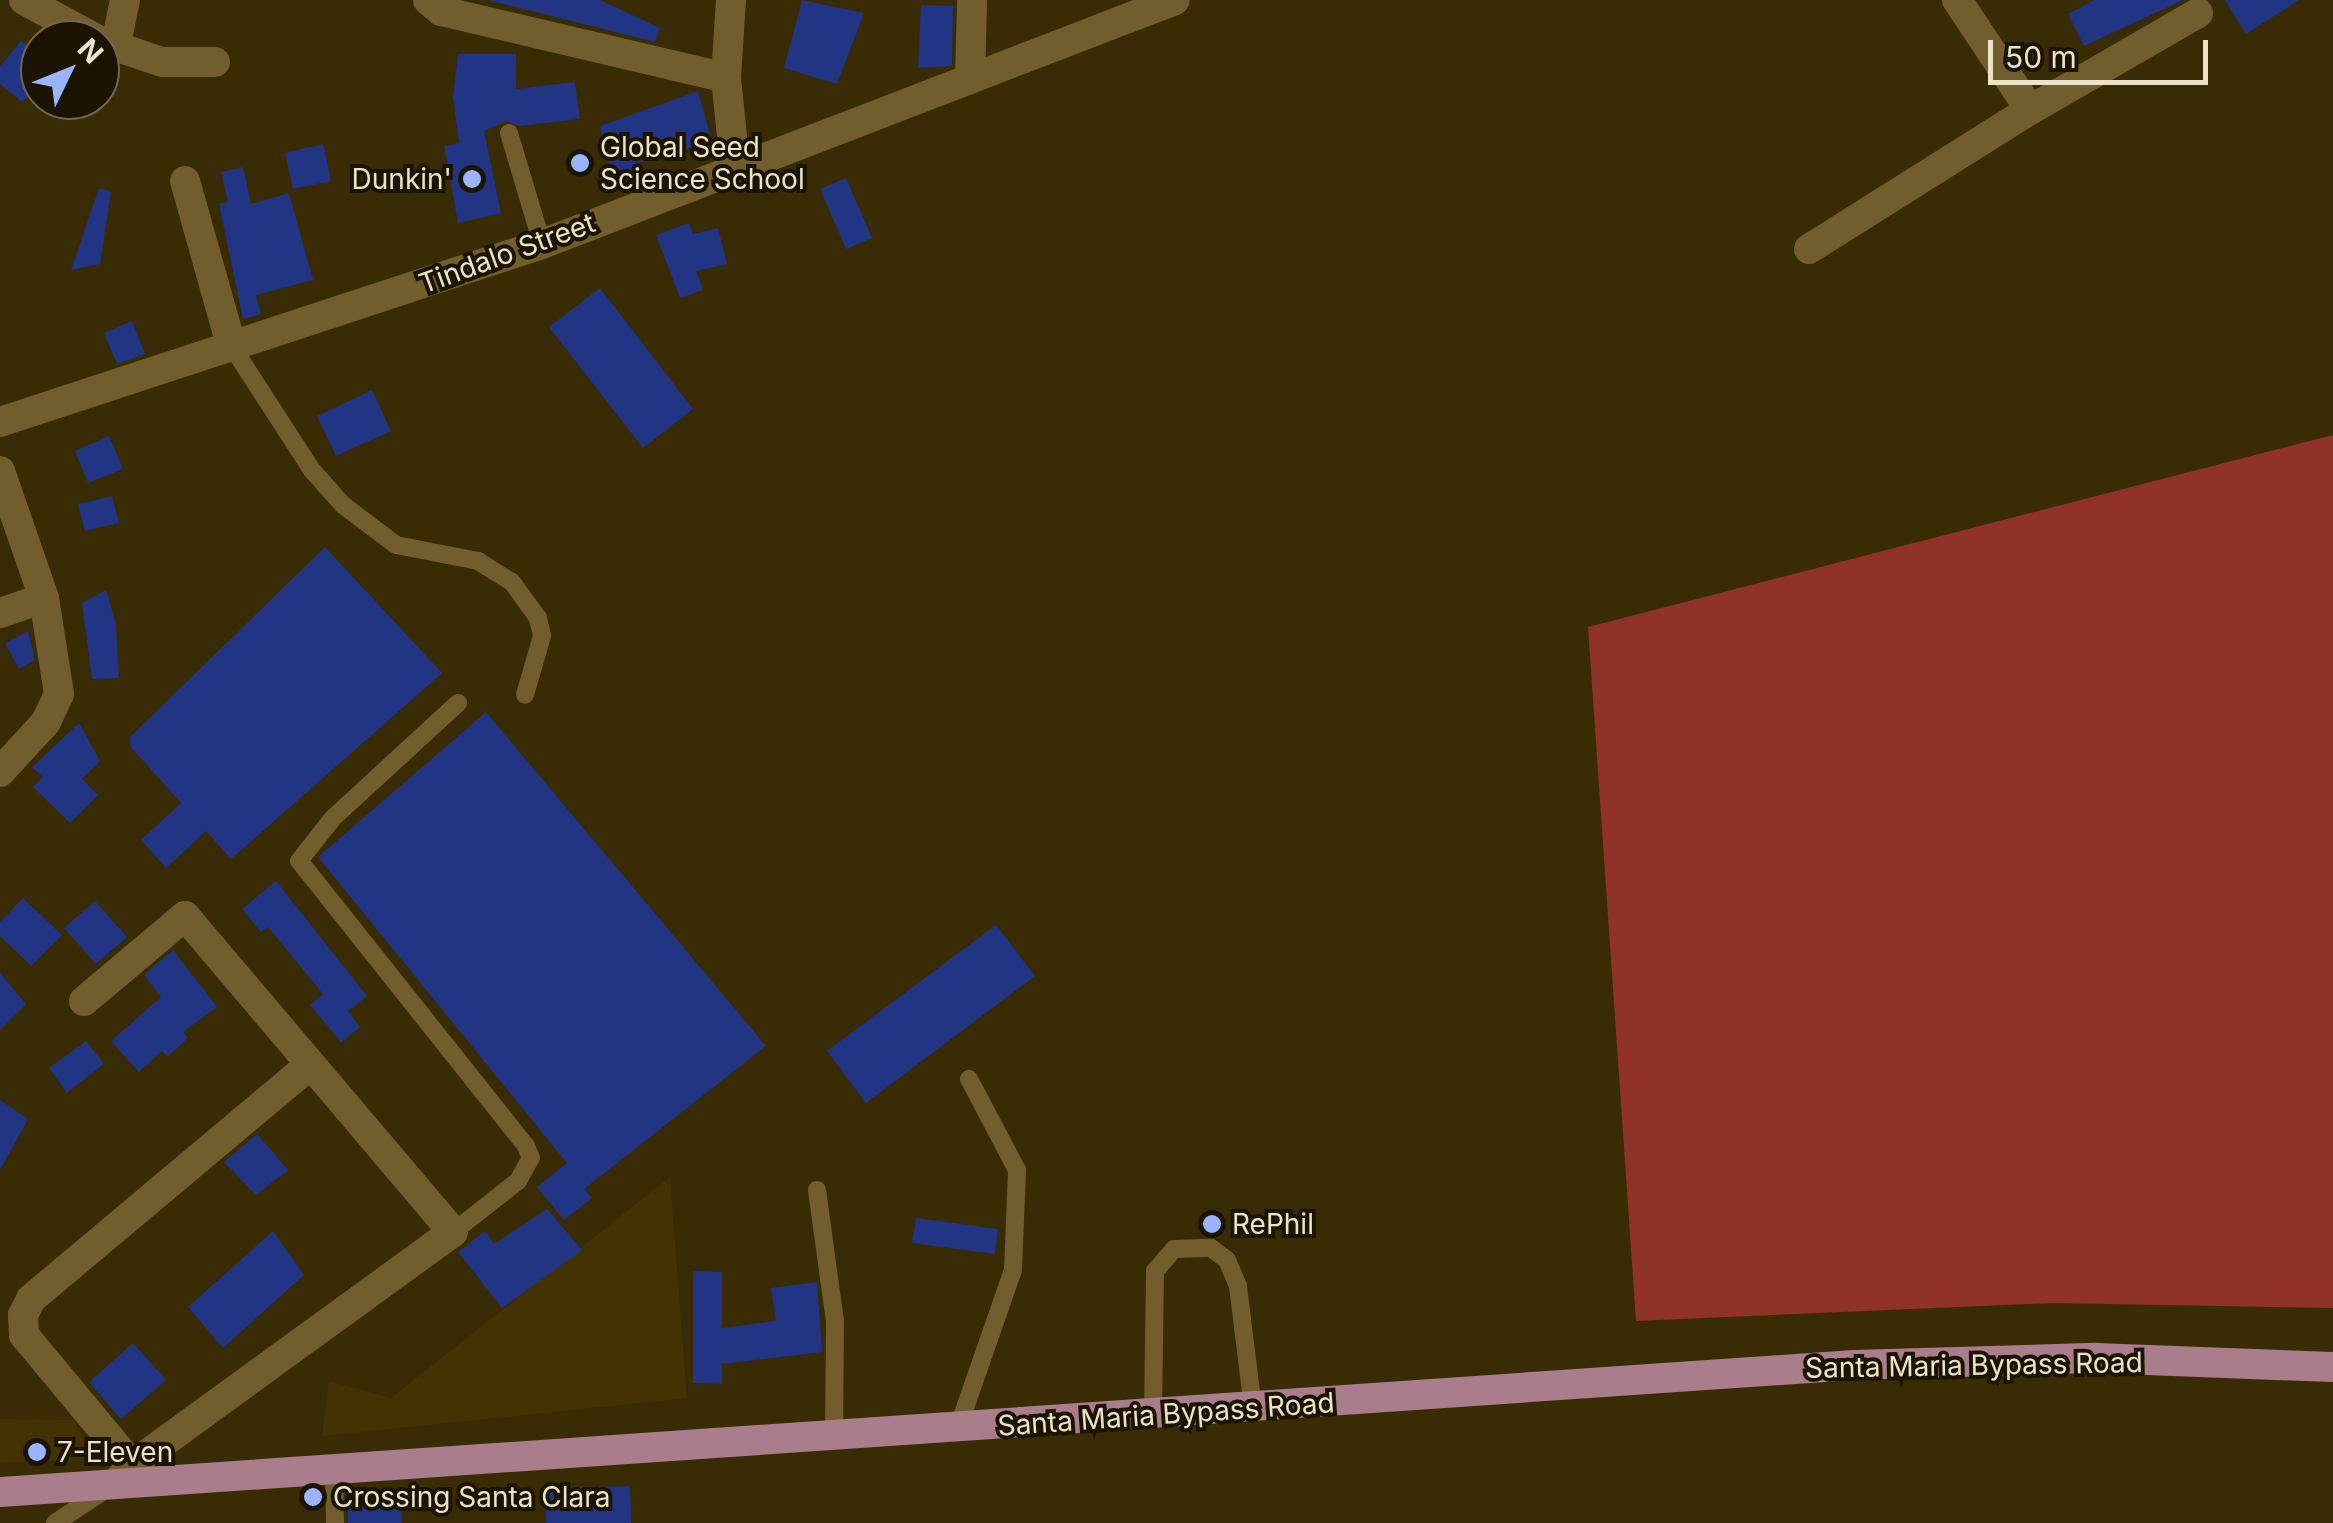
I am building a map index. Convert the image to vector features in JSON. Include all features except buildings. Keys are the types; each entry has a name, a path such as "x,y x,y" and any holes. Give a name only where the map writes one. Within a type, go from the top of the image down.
{"main road":[{"name":"Santa Maria Bypass Road","path":"0,1492 124,1473 334,1470 1854,1365 2096,1358 2333,1367"}],"street":[{"path":"24,0 62,20"},
{"path":"428,0 440,12 726,78"},
{"path":"730,0 726,78 735,165"},
{"path":"970,79 972,0"},
{"name":"Tindalo Street","path":"0,422 542,244 735,165 813,142 1175,0"},
{"path":"1957,0 2030,110"},
{"path":"1809,249 2030,110 2198,14"},
{"path":"120,48 162,62 215,62"},
{"path":"185,181 231,345"},
{"path":"0,471 44,598 59,694 46,722 0,772"},
{"path":"0,613 44,598"},
{"path":"84,1001 185,916 453,1232 124,1473 24,1335 22,1314 31,1299 310,1065"}],"lane":[{"path":"509,133 542,244"},
{"path":"231,345 312,470 343,505 396,545 491,565 528,602 542,636 525,696"},
{"path":"453,1232 518,1181 531,1158 526,1146 299,861 333,818 458,702"},
{"path":"958,1428 1012,1270 1017,1170 968,1079"},
{"path":"817,1190 822,1262 835,1322 834,1436"},
{"path":"1153,1414 1155,1271 1174,1250 1211,1248 1228,1260 1238,1286 1253,1409"},
{"path":"334,1470 335,1523"},
{"path":"59,1522 124,1473"}],"shaded area":[{"path":"2333,435 2333,1308 2053,1303 1636,1321 1588,627"},
{"path":"670,1177 687,1398 322,1436 329,1381 391,1398"},
{"path":"0,1419 73,1420 99,1459 0,1463"}],"place":[{"name":"Global Seed Science School","path":"580,163"},
{"name":"Dunkin'","path":"472,179"},
{"name":"RePhil","path":"1212,1224"},
{"name":"7-Eleven","path":"37,1452"},
{"name":"Crossing Santa Clara","path":"313,1497"}]}
